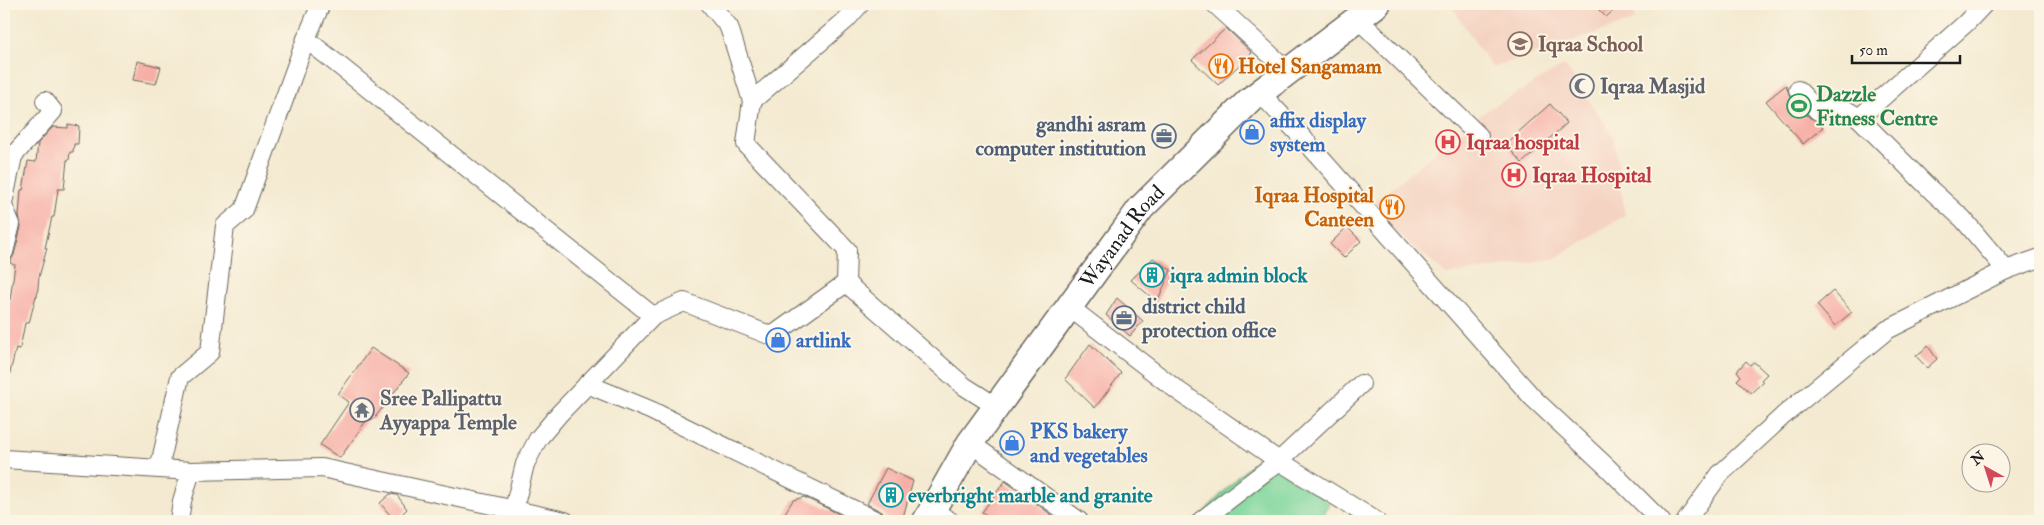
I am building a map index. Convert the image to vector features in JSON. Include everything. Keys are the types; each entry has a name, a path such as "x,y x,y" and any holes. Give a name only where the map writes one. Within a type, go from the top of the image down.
{"main road":[{"name":"Wayanad Road","path":"936,518 970,443 1141,208 1249,101 1367,11"}],"street":[{"path":"159,469 180,377 210,352 225,226 244,210 306,39 322,4"},
{"path":"710,4 730,27 752,101 746,144 847,250 846,283"},
{"path":"752,101 846,20 860,4"},
{"path":"1215,4 1288,71"},
{"path":"1859,118 1966,23 1984,4"},
{"path":"1367,11 1479,136"},
{"path":"306,39 653,316"},
{"path":"1798,90 1818,111 1833,106 1844,108 1859,118 1932,191 1963,219 2006,270"},
{"path":"1260,93 1301,136 1533,398 1661,521"},
{"path":"4,199 13,156 53,111 45,101"},
{"path":"4,208 12,224 4,252"},
{"path":"1686,521 1720,474 1784,415 1887,330 2006,270 2040,258"},
{"path":"512,516 525,464 538,439 587,384 653,316 684,302 772,336 846,283"},
{"path":"846,283 964,386 997,407"},
{"path":"1069,308 1177,390 1279,461 1376,521"},
{"path":"587,384 650,410 877,521"},
{"path":"1201,521 1279,461 1361,384"},
{"path":"970,443 1079,521"},
{"path":"4,459 191,471 322,468 512,516 564,521"},
{"path":"179,521 182,501 191,471"}],"shaded area":[{"name":"Iqraa School","path":"1450,4 1632,4 1635,20 1492,68"},
{"name":"Iqraa Hospital","path":"1565,65 1614,137 1625,215 1554,259 1447,275 1367,208 1487,110"}],"green space":[{"path":"1263,452 1330,504 1318,521 1195,521"}],"building":[{"path":"1593,4 1621,4 1606,17"},
{"path":"1226,28 1252,53 1218,85 1192,60"},
{"path":"137,61 161,67 156,84 133,80"},
{"path":"1786,85 1790,97 1810,118 1818,121 1823,127 1803,144 1766,101"},
{"path":"1550,104 1567,123 1522,163 1505,144"},
{"path":"68,124 79,126 78,144 74,144 73,152 70,152 69,160 67,160 64,189 58,189 54,217 52,217 45,248 47,248 39,277 37,297 29,323 25,323 20,349 16,348 8,381 4,380 4,320 8,300 10,300 15,265 10,263 21,227 19,216 21,190 23,190 28,161 36,162 38,143 53,127 68,128"},
{"path":"1347,227 1361,241 1344,258 1330,244"},
{"name":"iqra admin block","path":"1153,258 1171,270 1157,302 1131,280"},
{"path":"1833,291 1852,312 1835,326 1817,305"},
{"name":"district child protection office","path":"1117,298 1143,321 1130,336 1106,315"},
{"path":"1090,344 1121,373 1095,408 1065,379"},
{"path":"1928,346 1937,359 1927,368 1916,356"},
{"name":"Sree Pallipattu Ayyappa Temple","path":"371,348 409,373 373,420 368,418 340,458 320,445 349,402 338,394"},
{"path":"1746,361 1750,365 1754,362 1767,374 1761,380 1763,382 1751,393 1737,380 1741,376 1737,371"},
{"name":"everbright marble and granite","path":"886,468 913,481 902,521 889,521 882,512 867,504"},
{"path":"1005,481 1052,515 1048,521 995,521 982,512"},
{"path":"390,494 397,495 407,509 395,521 380,503"},
{"path":"804,497 837,513 847,521 780,521 793,500"}],"place":[{"name":"Iqraa School","path":"1520,44"},
{"name":"Hotel Sangamam","path":"1221,66"},
{"name":"Iqraa Masjid","path":"1582,86"},
{"name":"Dazzle Fitness Centre","path":"1799,106"},
{"name":"affix display system","path":"1252,132"},
{"name":"gandhi asram computer institution","path":"1164,136"},
{"name":"Iqraa hospital","path":"1448,142"},
{"name":"Iqraa Hospital","path":"1514,175"},
{"name":"Iqraa Hospital Canteen","path":"1392,207"},
{"name":"iqra admin block","path":"1152,275"},
{"name":"district child protection office","path":"1124,318"},
{"name":"artlink","path":"778,340"},
{"name":"Sree Pallipattu Ayyappa Temple","path":"362,410"},
{"name":"PKS bakery and vegetables","path":"1012,443"},
{"name":"everbright marble and granite","path":"891,495"}]}
